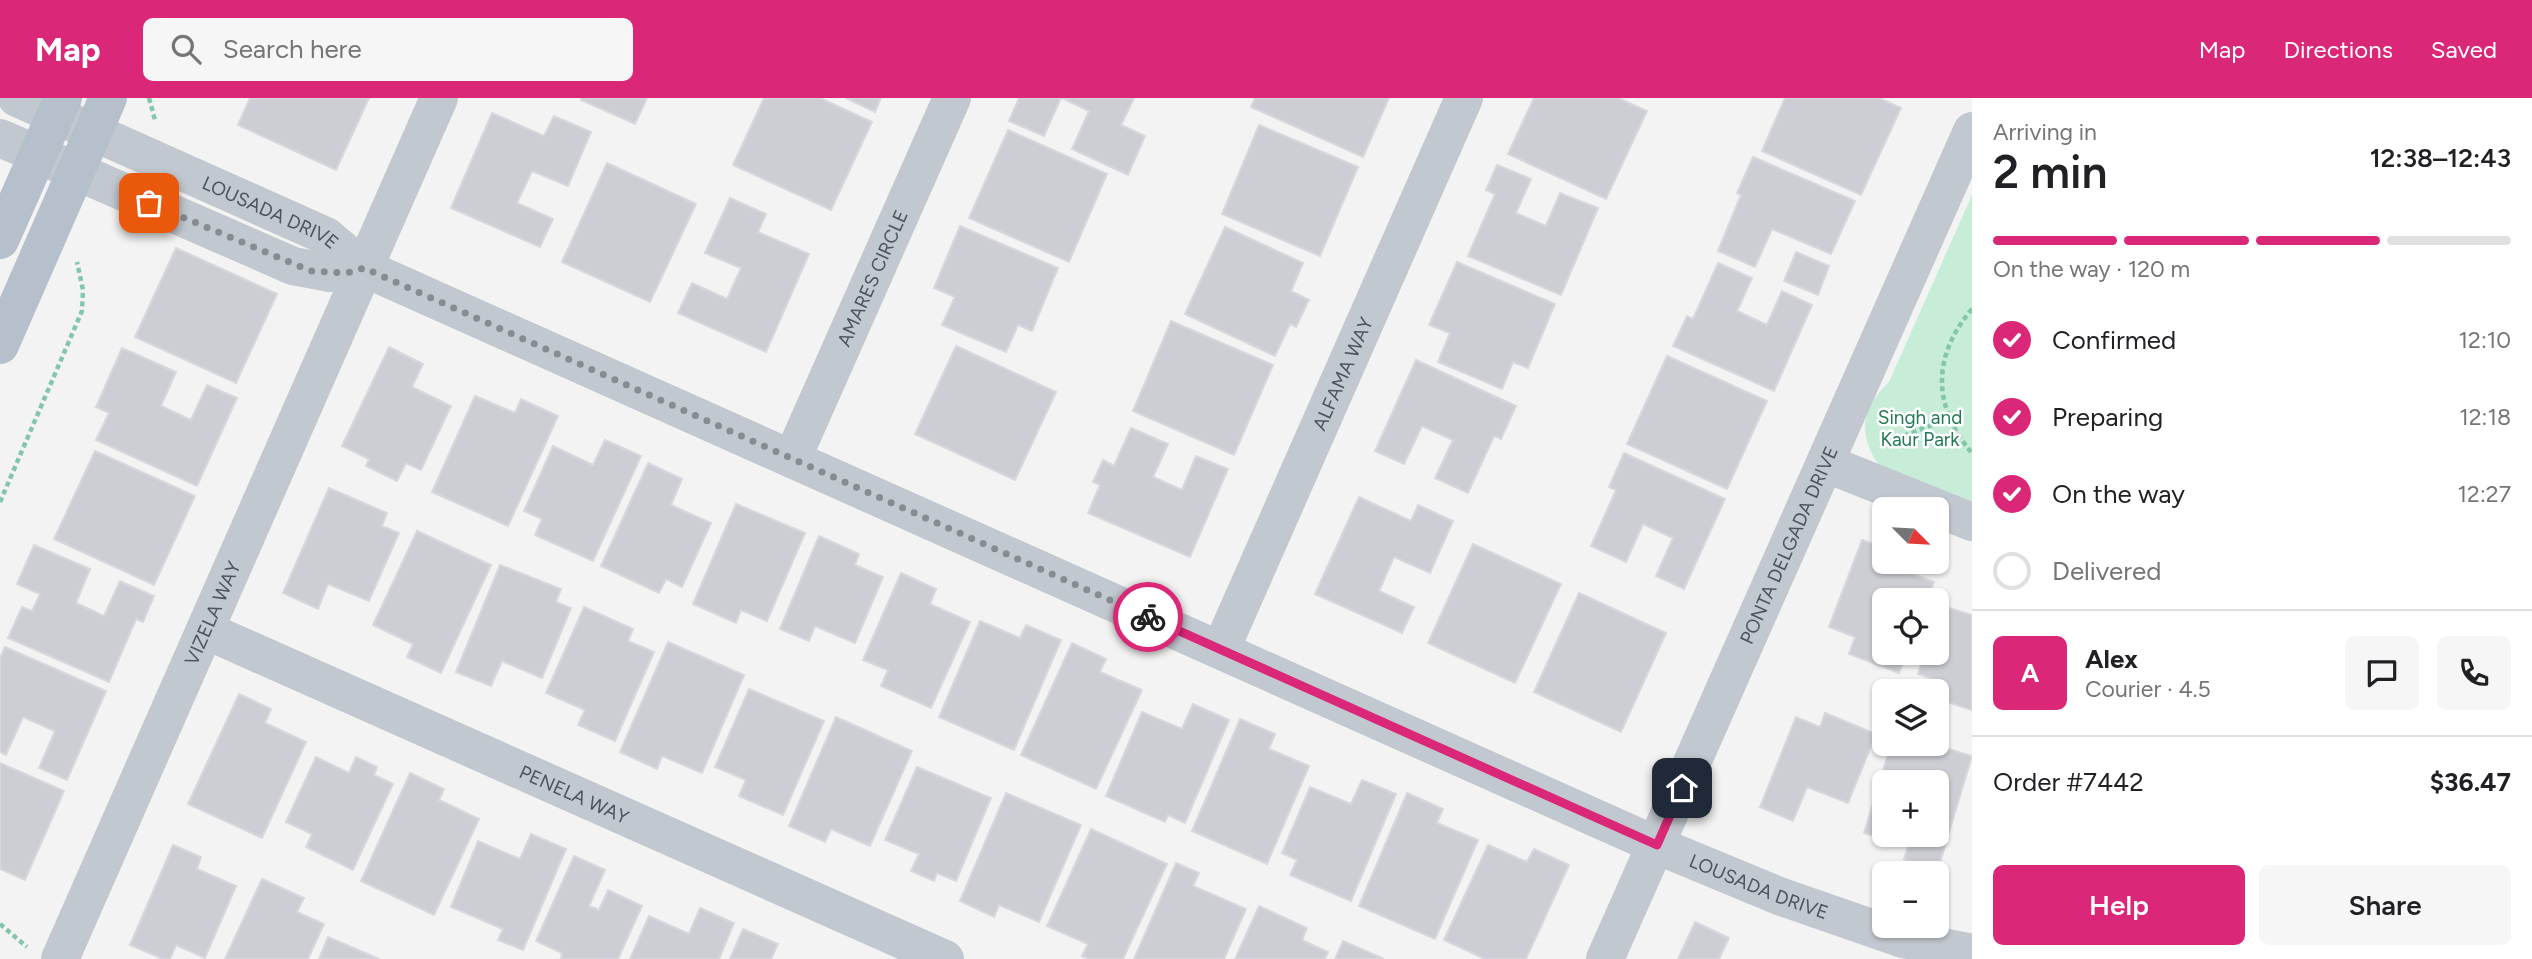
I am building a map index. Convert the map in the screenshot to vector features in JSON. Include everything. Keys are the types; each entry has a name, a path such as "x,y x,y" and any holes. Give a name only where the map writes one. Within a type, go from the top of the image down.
{"main road":[{"path":"0,240 59,107"},
{"path":"0,345 101,115"}],"street":[{"name":"LOUSADA DRIVE","path":"17,98 101,115 143,154 326,236 364,268 1657,845 1779,897 1891,935 1972,953"},
{"path":"364,268 439,98"},
{"name":"AMARES CIRCLE","path":"792,458 952,98"},
{"name":"ALFAMA WAY","path":"1220,649 1464,98"},
{"name":"PONTA DELGADA DRIVE","path":"1605,959 1972,131"},
{"name":"LOUSADA DRIVE","path":"0,138 293,265 330,274 364,268"},
{"name":"VIZELA WAY","path":"46,955 205,630 364,268"},
{"path":"1825,463 1972,522"},
{"name":"PENELA WAY","path":"205,630 945,959"}],"path":[{"path":"143,154 157,123 149,98"},
{"path":"0,502 82,312 84,301 77,254"},
{"path":"1972,309 1948,343 1944,358 1942,391 1950,418 1972,453"},
{"path":"1880,446 1950,418"},
{"path":"0,924 46,955"}],"green space":[{"name":"Singh and Kaur Park","path":"1972,195 1972,504 1880,467 1868,444 1865,422 1873,402 1889,382"}],"building":[{"path":"250,98 369,98 336,170 238,125"},
{"path":"647,98 635,124 581,100"},
{"path":"764,98 820,98 872,122 831,210 733,165"},
{"path":"846,98 881,98 875,112"},
{"path":"1019,98 1061,98 1044,136 1009,121"},
{"path":"1062,98 1134,98 1121,125 1145,136 1128,175 1072,149 1089,111"},
{"path":"1255,98 1389,98 1363,157 1251,107"},
{"path":"1534,98 1618,98 1647,111 1606,199 1508,154"},
{"path":"1785,98 1879,98 1901,108 1861,195 1762,151"},
{"path":"492,113 544,136 554,116 591,132 568,186 532,171 517,203 553,219 540,247 451,208"},
{"path":"1259,125 1358,167 1320,256 1222,214"},
{"path":"1008,130 1107,174 1069,262 969,218"},
{"path":"1753,157 1855,201 1831,254 1772,229 1755,267 1718,251 1741,195 1737,193"},
{"path":"607,163 696,204 650,302 562,262"},
{"path":"1497,165 1531,179 1516,213 1546,226 1560,193 1598,208 1561,295 1468,256 1495,194 1486,190"},
{"path":"730,198 766,214 758,232 809,254 766,352 678,313 692,283 727,299 741,268 705,253"},
{"path":"960,226 1058,268 1032,331 1018,325 1006,352 942,325 955,297 934,288"},
{"path":"1225,227 1303,263 1291,291 1309,300 1296,327 1290,324 1275,356 1185,314"},
{"path":"176,248 277,294 236,383 135,337"},
{"path":"1796,252 1829,266 1818,295 1784,281"},
{"path":"1457,262 1555,304 1528,368 1513,362 1502,389 1438,362 1450,333 1429,325"},
{"path":"1718,263 1752,278 1737,311 1767,325 1782,291 1812,305 1774,391 1673,346 1687,316 1693,319"},
{"path":"1171,321 1273,365 1234,455 1133,411"},
{"path":"956,346 1056,392 1015,480 915,434"},
{"path":"389,347 423,364 412,387 451,406 421,470 406,463 397,481 366,466 369,459 342,446"},
{"path":"122,348 176,372 161,406 191,420 207,385 237,398 197,486 96,440 109,413 96,407"},
{"path":"1667,356 1767,401 1727,489 1627,444"},
{"path":"1416,360 1516,406 1501,439 1494,436 1468,493 1435,478 1453,440 1422,426 1404,464 1375,451"},
{"path":"475,396 515,413 521,399 558,416 508,526 432,492"},
{"path":"1131,428 1168,444 1153,477 1182,490 1196,456 1228,469 1190,557 1088,513 1100,485 1093,482 1103,460 1114,466"},
{"path":"605,440 641,456 593,561 535,535 542,519 524,511 553,446 593,465"},
{"path":"95,451 195,496 154,585 54,539"},
{"path":"1624,453 1725,499 1684,589 1656,576 1673,538 1643,524 1626,562 1591,546 1616,490 1609,487"},
{"path":"648,463 682,479 671,505 711,523 682,587 666,579 659,593 601,566"},
{"path":"329,488 387,513 382,526 399,533 369,601 328,584 318,609 283,593"},
{"path":"1359,497 1411,521 1418,505 1453,521 1430,573 1394,557 1379,591 1414,607 1402,633 1315,594"},
{"path":"736,504 805,533 767,621 741,610 736,623 693,604"},
{"path":"417,531 491,565 441,673 407,657 413,644 373,625"},
{"path":"819,536 859,554 855,565 883,577 855,643 815,626 809,641 780,629"},
{"path":"1862,540 1872,543 1872,574 1912,574 1934,582 1932,588 1872,588 1872,663 1849,654 1855,637 1829,627"},
{"path":"1473,544 1561,584 1515,683 1428,643"},
{"path":"34,545 90,569 76,603 104,616 120,581 154,596 143,622 136,619 109,682 8,638 22,607 32,611 40,594 17,584"},
{"path":"500,565 561,589 556,602 571,608 542,678 502,661 491,686 456,672"},
{"path":"901,573 936,589 930,604 970,622 931,708 881,686 888,670 863,660"},
{"path":"1579,593 1666,633 1621,732 1534,692"},
{"path":"584,607 633,629 628,641 654,652 615,741 578,725 585,710 546,693"},
{"path":"1949,608 1972,615 1972,710 1949,703 1949,679 1935,679 1918,674 1921,665 1949,665"},
{"path":"980,621 1020,638 1026,625 1061,640 1014,750 939,717"},
{"path":"668,642 744,675 702,773 662,756 657,769 620,752"},
{"path":"1072,643 1106,659 1100,672 1142,690 1096,789 1021,755"},
{"path":"5,647 106,691 67,780 39,768 55,731 23,717 6,755 0,752 0,658"},
{"path":"1878,665 1902,665 1899,673"},
{"path":"749,689 824,721 783,815 739,796 746,780 715,767"},
{"path":"239,694 271,709 265,723 306,742 262,838 188,804"},
{"path":"1193,704 1229,720 1185,823 1168,815 1165,822 1106,796 1142,712 1182,729"},
{"path":"1825,713 1872,732 1872,744 1848,803 1807,787 1793,821 1760,807 1796,717 1820,727"},
{"path":"836,717 912,751 870,846 831,829 825,842 789,826"},
{"path":"1240,719 1275,734 1269,749 1309,766 1267,864 1192,831"},
{"path":"1949,749 1972,756 1949,832 1949,770 1883,770 1887,756 1949,756"},
{"path":"316,757 349,773 356,757 377,767 374,775 393,784 353,870 306,847 312,834 286,822"},
{"path":"0,763 64,791 25,880 0,869"},
{"path":"917,767 991,798 956,881 937,873 934,881 911,871 919,854 885,840"},
{"path":"410,773 444,789 439,800 479,819 434,915 361,881"},
{"path":"1362,780 1396,794 1351,901 1290,875 1297,860 1282,853 1310,787 1351,804"},
{"path":"1006,793 1081,825 1039,922 999,905 994,917 960,901"},
{"path":"1407,793 1443,809 1437,823 1478,840 1435,939 1359,906"},
{"path":"1872,807 1872,835 1864,833"},
{"path":"1091,829 1167,864 1123,959 1088,959 1082,956 1088,944 1047,926"},
{"path":"531,834 566,849 523,950 498,940 503,929 451,907 478,841 520,859"},
{"path":"173,845 201,857 197,869 236,886 205,958 176,945 170,959 163,959 130,945"},
{"path":"1488,845 1527,862 1534,849 1569,865 1526,959 1485,959 1444,940"},
{"path":"1908,847 1945,847 1940,861 1904,859"},
{"path":"574,856 605,870 589,906 599,910 608,890 642,906 618,959 561,959 562,953 536,941"},
{"path":"1176,863 1199,873 1193,886 1246,909 1224,959 1134,959"},
{"path":"262,879 304,898 297,912 324,924 308,959 225,959"},
{"path":"1259,906 1307,928 1302,940 1328,952 1325,959 1235,959"},
{"path":"700,908 734,923 719,959 630,959 649,916 689,934"},
{"path":"1695,922 1729,938 1719,959 1678,959"},
{"path":"743,929 778,944 771,959 730,959"},
{"path":"328,937 379,959 319,959"},
{"path":"1343,941 1384,959 1335,959"}],"way so far":[{"path":"149,203 311,271 330,274 364,268 1148,617"}],"route":[{"path":"1148,617 1657,845 1682,788"}]}
